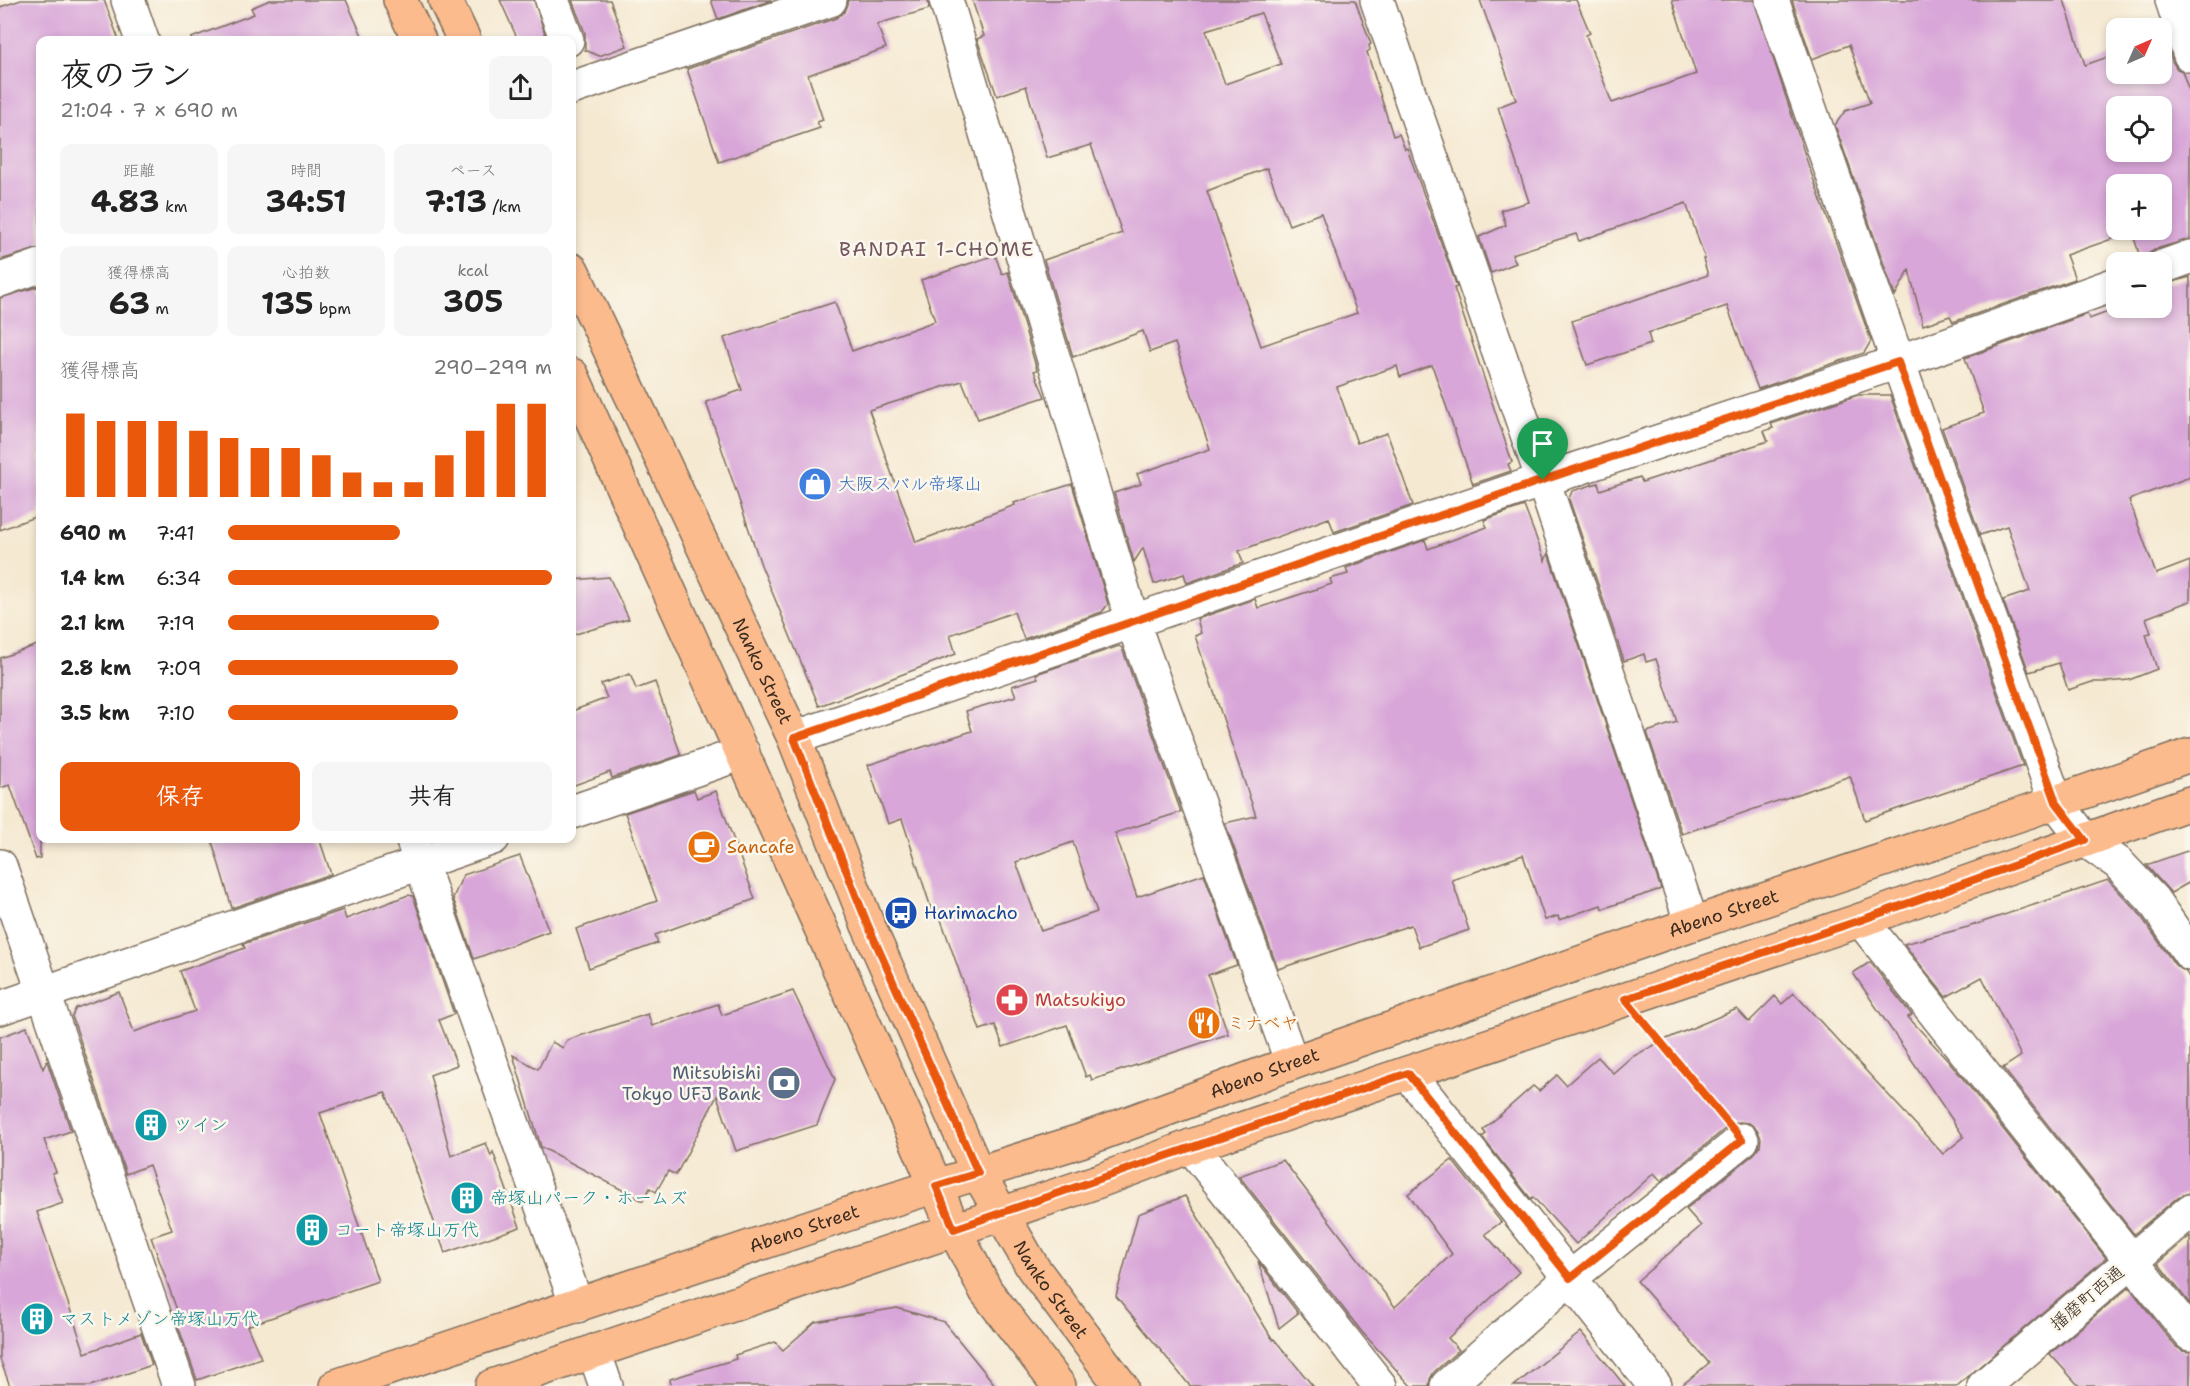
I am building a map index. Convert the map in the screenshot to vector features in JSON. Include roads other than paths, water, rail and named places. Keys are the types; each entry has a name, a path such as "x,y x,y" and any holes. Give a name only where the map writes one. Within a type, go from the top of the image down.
{"main road":[{"path":"400,0 417,36"},
{"path":"445,0 462,36"},
{"name":"Nanko Street","path":"576,278 794,738 867,923 978,1173 1033,1268 1121,1386"},
{"path":"576,384 954,1229 986,1291 1059,1386"},
{"name":"Abeno Street","path":"336,1386 936,1186 1080,1141 1292,1063 2190,755"},
{"path":"492,1386 1096,1182 1191,1146 1861,920 2190,803"}],"street":[{"path":"128,0 141,36"},
{"path":"552,0 566,36"},
{"path":"576,76 830,0"},
{"path":"946,0 1133,623 1292,1063"},
{"path":"1377,0 1543,480 1692,924"},
{"path":"1772,0 1898,362 2056,802 2085,840 2118,863 2152,900 2190,954"},
{"path":"2172,0 2190,55"},
{"path":"2172,263 2190,257"},
{"path":"0,280 36,267"},
{"path":"794,738 1543,480 1898,362 2106,288"},
{"path":"576,811 743,753"},
{"path":"0,1008 416,851 463,843"},
{"path":"416,851 577,1306"},
{"path":"0,866 179,1386"},
{"path":"1861,920 2190,1334"},
{"path":"1408,1073 1655,1386"},
{"path":"1447,1386 1570,1278 1742,1140"},
{"path":"1191,1146 1380,1386"},
{"name":"播磨町西通","path":"1984,1386 2190,1211"},
{"path":"594,1351 606,1386"}],"place":[{"name":"大阪スバル帝塚山","path":"815,484"},
{"name":"Sancafe","path":"704,847"},
{"name":"Harimacho","path":"901,913"},
{"name":"Matsukiyo","path":"1012,1000"},
{"name":"ミナベヤ","path":"1204,1023"},
{"name":"Mitsubishi Tokyo UFJ Bank","path":"784,1083"},
{"name":"ツイン","path":"151,1125"},
{"name":"帝塚山パーク・ホームズ","path":"467,1198"},
{"name":"コート帝塚山万代","path":"312,1230"},
{"name":"マストメゾン帝塚山万代","path":"37,1319"}],"district":[{"name":"BANDAI 1-CHOME","path":"937,249"}]}
